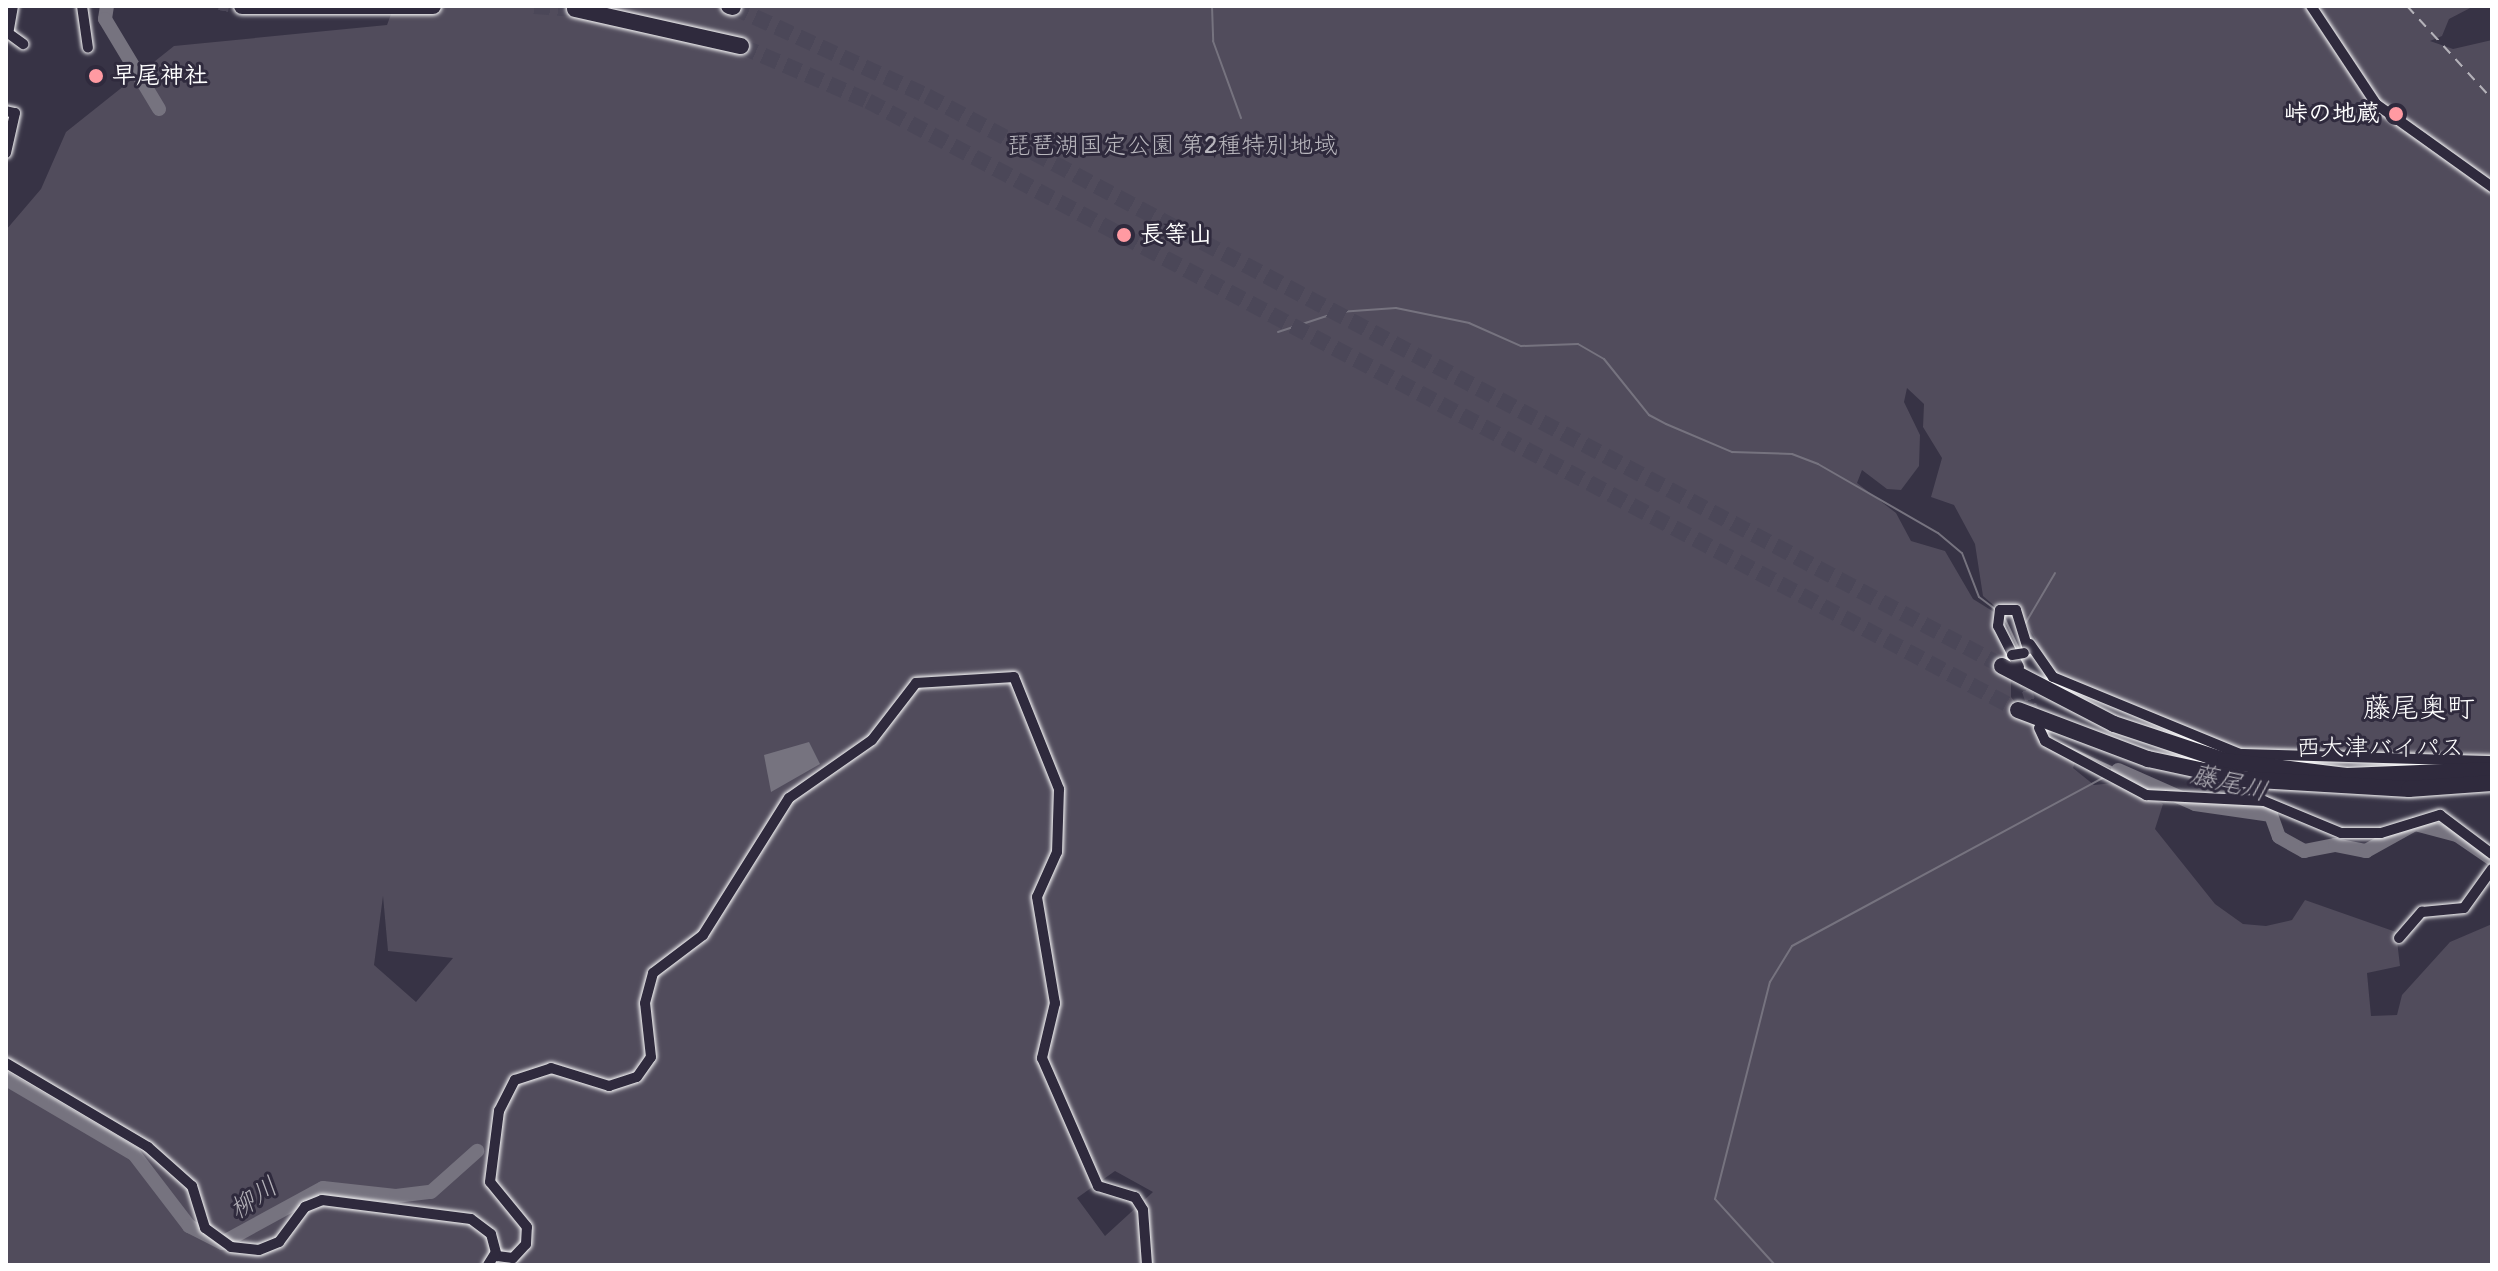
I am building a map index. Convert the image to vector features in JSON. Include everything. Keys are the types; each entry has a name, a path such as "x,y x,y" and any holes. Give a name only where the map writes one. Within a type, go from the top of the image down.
{"highway":[{"path":"242,6 433,6"},
{"path":"575,9 741,46"},
{"name":"西大津バイパス","path":"2011,662 2114,724 2225,761 2348,776 2492,770"},
{"name":"西大津バイパス","path":"2018,710 2066,733 2193,770 2316,787 2431,789 2492,783"},
{"path":"2431,789 2492,789"}],"street":[{"path":"6,41 23,44 8,33 13,6"},
{"path":"82,6 88,48"},
{"path":"2311,6 2376,104 2492,187"},
{"path":"6,111 15,113 6,153"},
{"path":"2027,649 2011,662 1998,626 2000,610 2016,610 2027,649 2053,677 2240,754 2492,761"},
{"path":"495,1254 516,1257 528,1238 524,1220 490,1186 499,1111 515,1080 557,1068 609,1086 637,1077 651,1057 645,1003 653,973 703,935 789,798 872,740 916,683 997,675 1023,685 1027,717 1059,789 1057,852 1037,897 1055,1003 1042,1058 1098,1186 1135,1197 1143,1210 1147,1265"},
{"path":"2039,728 2045,741 2146,795 2264,801 2341,833 2381,833 2440,815 2492,854"},
{"path":"2399,938 2422,912 2464,908 2491,872"},
{"path":"6,1063 148,1147 192,1186 205,1228 231,1247 279,1242 305,1207 322,1200 471,1219 491,1234 495,1254 488,1265"}],"green space":[{"name":"琵琶湖国定公園 第2種特別地域","path":"394,6 2474,6 2449,19 2442,36 2430,41 2453,49 2492,40 2492,757 2244,751 2057,677 2018,609 1998,609 1983,596 1975,544 1954,505 1931,497 1942,458 1923,427 1924,404 1907,388 1904,402 1920,435 1919,466 1901,490 1887,489 1862,470 1857,483 1896,513 1911,541 1945,551 1973,599 1994,612 2011,659 2011,697 2040,736 2077,757 2073,768 2094,785 2141,780 2149,797 2163,804 2155,829 2215,904 2243,924 2266,926 2292,920 2305,900 2396,932 2400,966 2367,973 2371,1016 2397,1015 2402,995 2450,942 2492,924 2492,1265 6,1265 6,230 41,189 66,132 174,46 387,25","holes":["383,896 388,951 453,958 416,1002 374,965","1115,1171 1153,1192 1105,1236 1077,1198"]}],"shaded area":[{"path":"809,742 820,764 771,792 764,755"}],"waterway":[{"path":"107,6 105,19 159,109"},
{"path":"1212,6 1213,41 1241,118"},
{"path":"1278,332 1339,312 1396,308 1469,323 1521,346 1578,344 1604,359 1649,415 1666,424 1732,452 1792,454 1818,464 1938,533 1962,553 1979,597 1995,609"},
{"path":"2025,624 2055,573"},
{"path":"2003,615 2019,649"},
{"path":"2061,744 2118,770"},
{"name":"藤尾川","path":"2118,770 2195,804 2271,815 2279,837 2304,851 2335,845 2366,851 2415,824 2457,835 2492,859"},
{"path":"1775,1265 1715,1199 1770,982 1792,946 2104,777"},
{"name":"柳川","path":"6,1079 134,1154 189,1226 222,1243 323,1188 396,1196 431,1192 477,1151"}],"ferry route":[{"path":"2407,6 2492,99"}],"tunnel":[{"path":"223,11 224,6"},
{"path":"534,6 575,9"},
{"path":"733,7 927,96 2002,666"},
{"path":"741,46 868,101 2018,710"},
{"path":"2022,676 2036,718"}],"place":[{"name":"早尾神社","path":"96,76"},
{"name":"峠の地蔵","path":"2396,114"},
{"name":"長等山","path":"1124,235"}],"district":[{"name":"藤尾奥町","path":"2419,709"}]}
